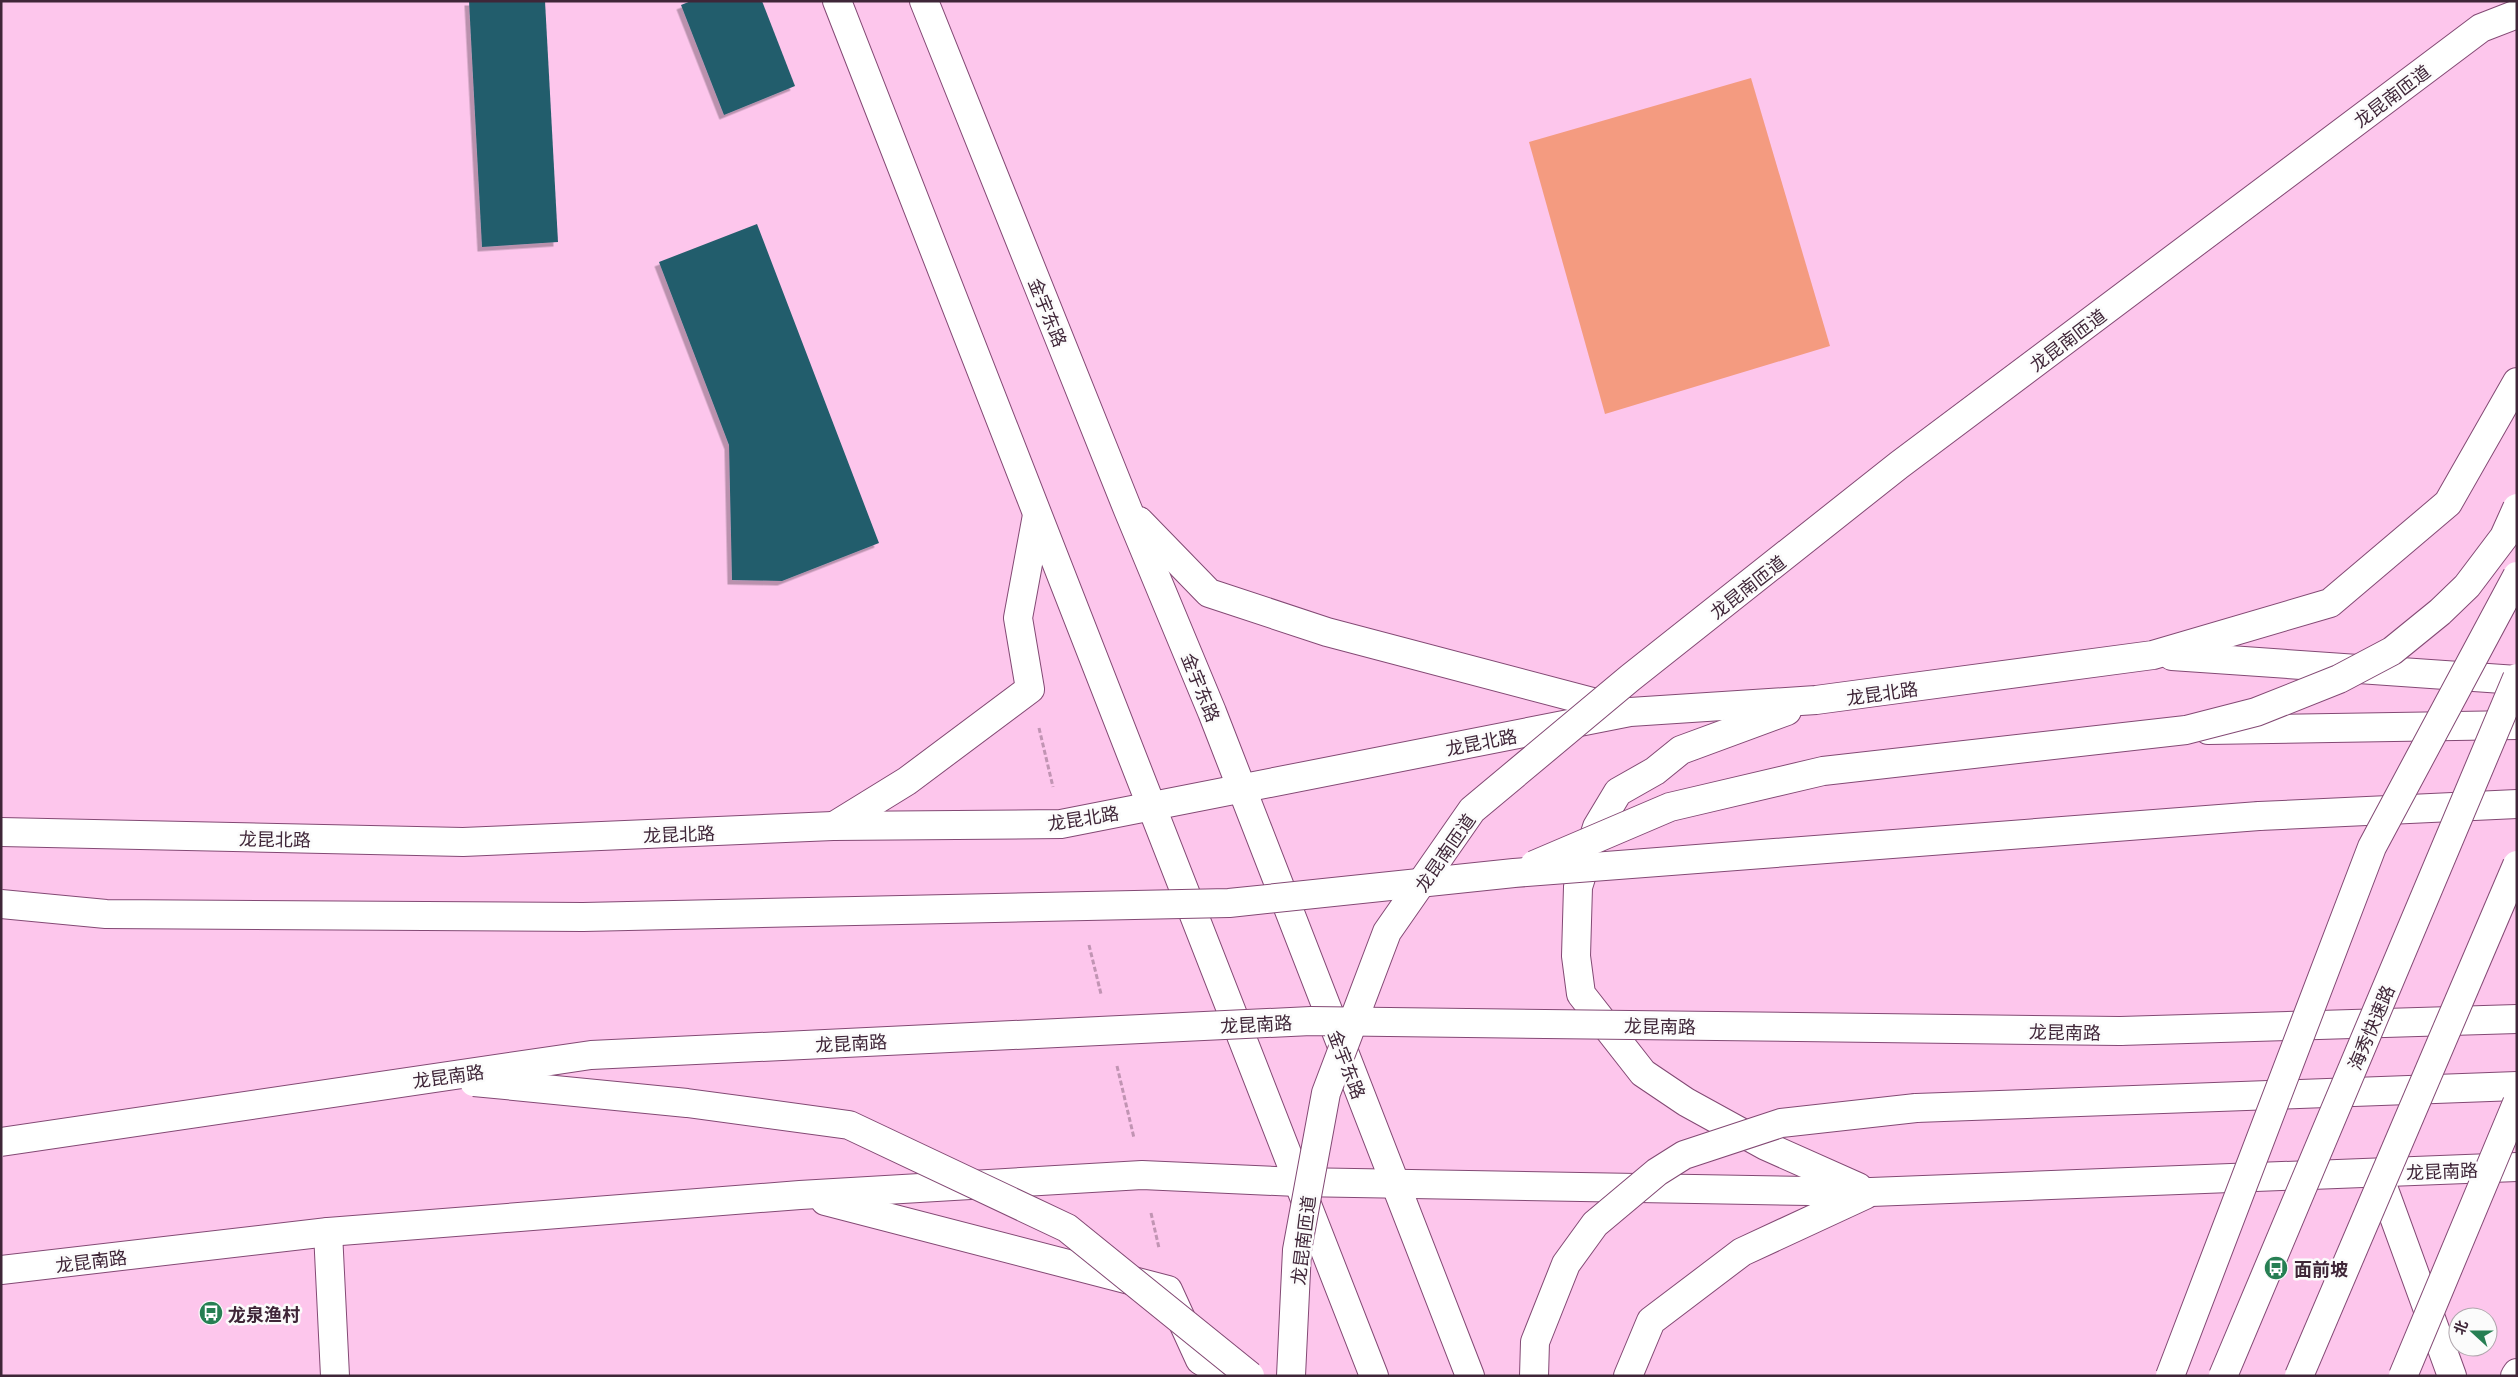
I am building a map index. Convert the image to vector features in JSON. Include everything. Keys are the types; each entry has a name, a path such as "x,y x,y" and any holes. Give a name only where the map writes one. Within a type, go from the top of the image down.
{"main road":[{"path":"837,1 1374,1376"},
{"name":"金宇东路","path":"924,1 1128,510 1242,787 1470,1376"},
{"name":"龙昆南匝道","path":"1291,1376 1297,1250 1326,1093 1387,932 1472,810 1630,678 1899,465 2481,28 2517,14"},
{"path":"2153,655 2330,603 2448,503 2517,382"},
{"path":"2186,730 2256,712 2339,679 2392,651 2440,612 2467,586 2504,537 2517,508"},
{"path":"1128,510 1208,593 1327,632 1630,712"},
{"path":"833,826 907,781 1030,689 1018,618 1037,515"},
{"path":"2170,1376 2372,847 2517,576"},
{"path":"2153,655 2517,679"},
{"name":"龙昆北路","path":"1,832 463,842 833,826 1061,824 1630,712 1816,700 2153,655"},
{"name":"海秀快速路","path":"2223,1376 2517,679"},
{"path":"1816,700 1681,750 1655,771 1618,792 1597,827 1578,887 1576,956 1581,994 1643,1073 1686,1102 1766,1146 1871,1192"},
{"path":"1514,873 1670,807 1823,771 2186,730 2517,725"},
{"path":"1,904 106,914 603,917 1228,903 1514,873 2259,816 2517,804"},
{"path":"2299,1376 2517,865"},
{"name":"龙昆南路","path":"1,1142 430,1077 591,1055 1311,1021 2120,1031 2517,1019"},
{"path":"430,1077 687,1103 849,1125 1067,1228 1250,1376"},
{"path":"1534,1376 1535,1342 1566,1264 1595,1224 1657,1172 1684,1155 1781,1122 1916,1108 2517,1086"},
{"path":"2403,1376 2517,1103"},
{"name":"龙昆南路","path":"1,1270 328,1232 800,1195 1142,1175 1297,1182 1871,1192 2517,1167"},
{"path":"2378,1172 2452,1376"},
{"path":"1628,1376 1651,1321 1734,1257 1871,1192"},
{"path":"800,1195 1168,1290 1200,1360 1226,1376"},
{"path":"328,1232 335,1376"}],"path":[{"path":"1030,689 1061,824"},
{"path":"1087,936 1103,1003"},
{"path":"1116,1061 1168,1290"}],"shaded area":[{"path":"1751,78 1830,346 1605,414 1529,142"}],"building":[{"path":"469,1 545,1 558,242 482,247"},
{"path":"691,1 762,1 795,86 724,115 681,5"},
{"path":"757,224 879,543 782,581 732,580 729,445 659,262"}],"place":[{"name":"面前坡","path":"2276,1268"},
{"name":"龙泉渔村","path":"211,1313"}]}
